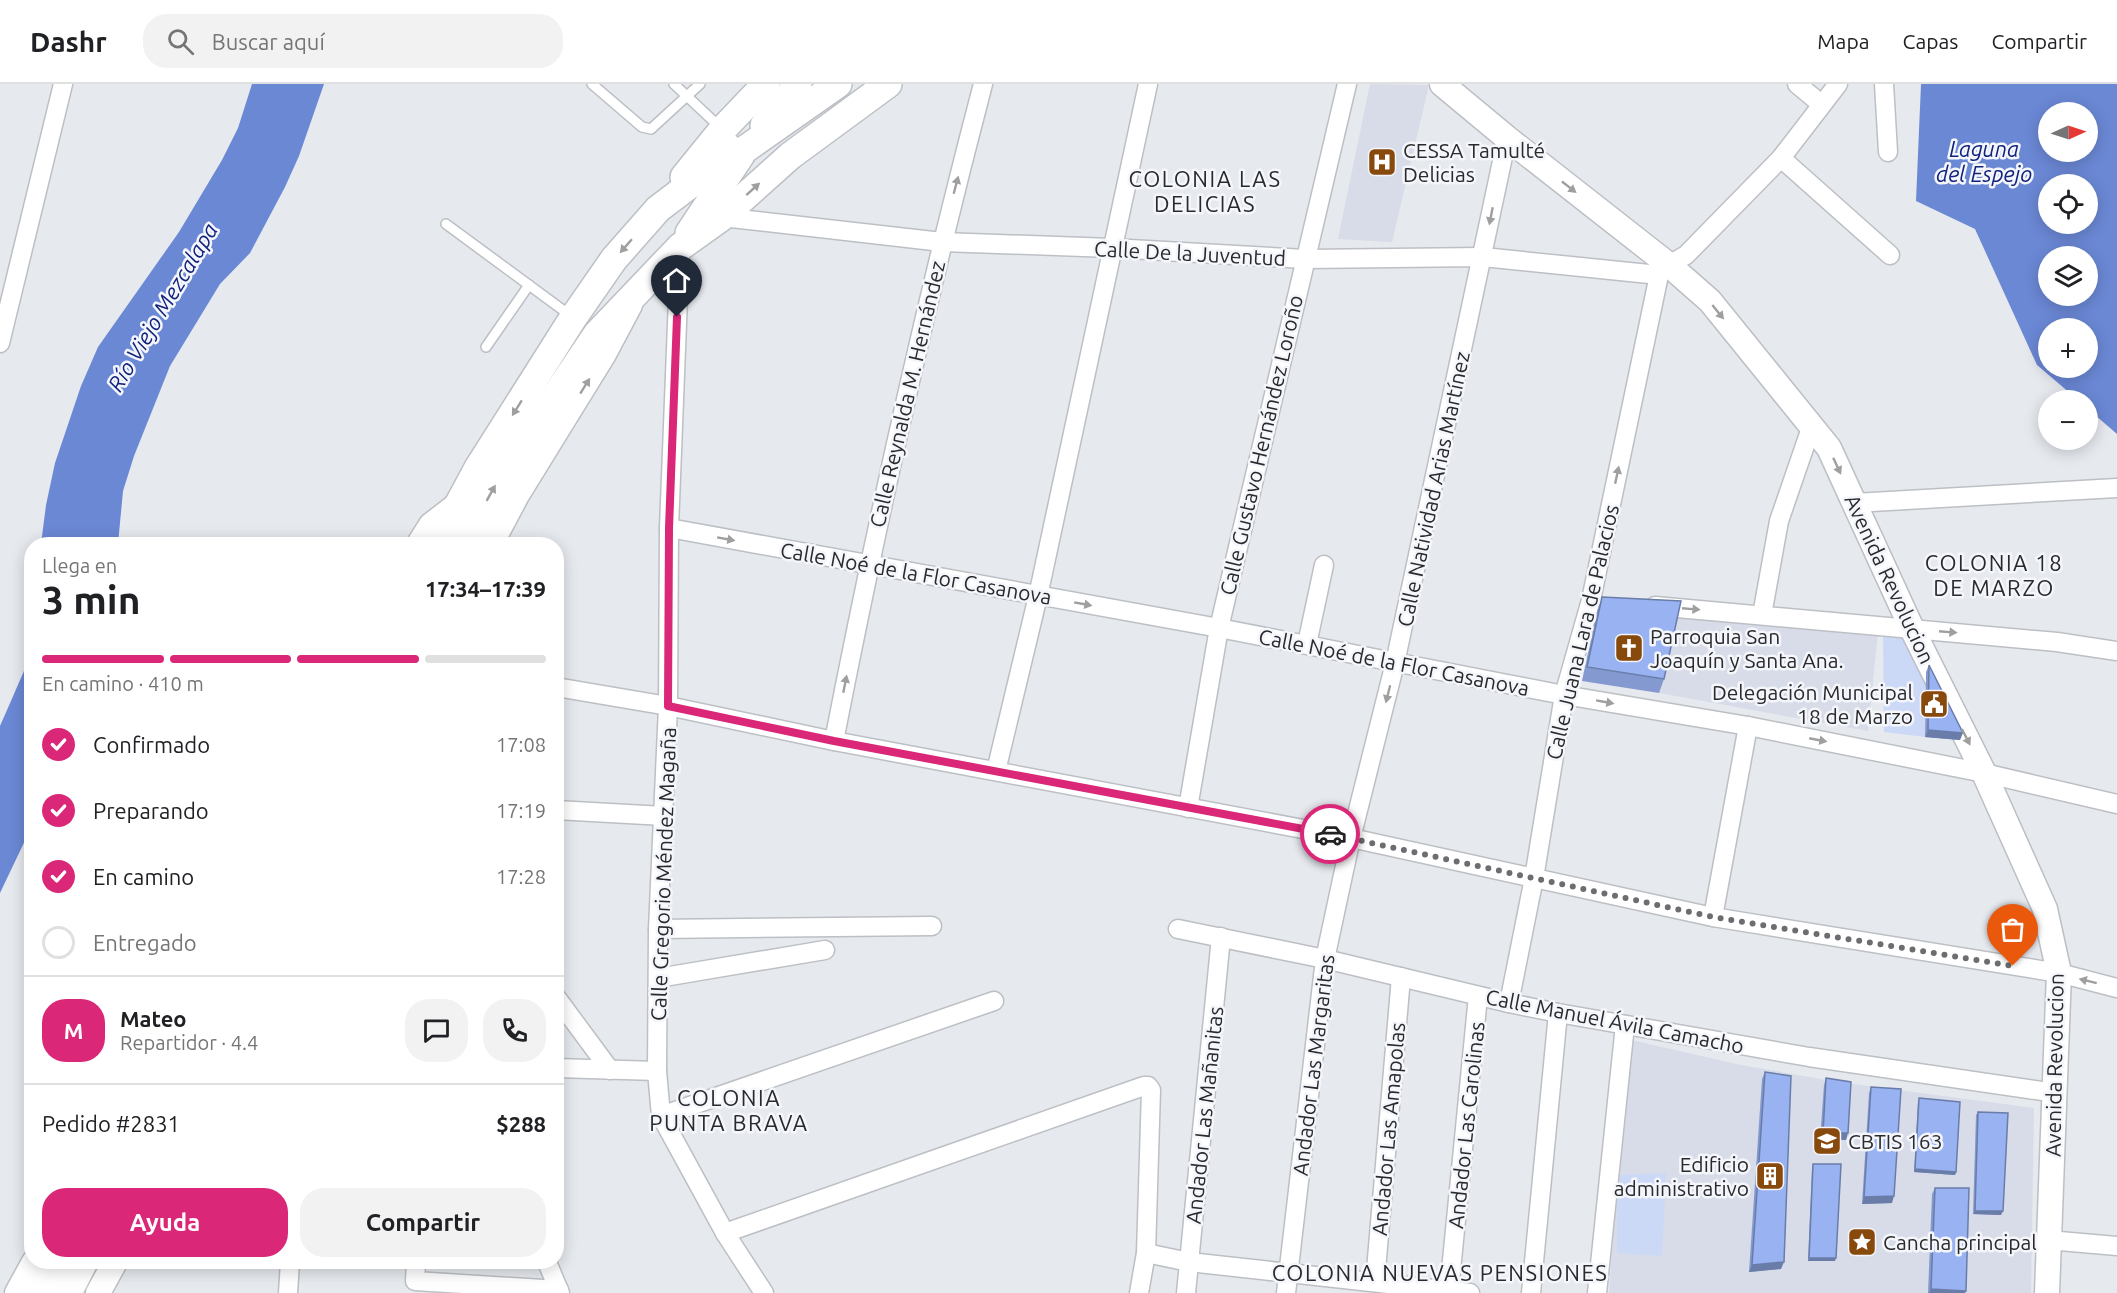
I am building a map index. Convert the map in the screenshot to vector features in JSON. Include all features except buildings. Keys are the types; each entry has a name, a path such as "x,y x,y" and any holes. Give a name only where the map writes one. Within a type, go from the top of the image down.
{"main road":[{"path":"441,537 478,468 573,318 615,259 723,129 766,84"},
{"path":"467,537 493,488 597,334 680,247 744,150 798,84"},
{"path":"658,209 716,165 744,150 838,84"},
{"path":"680,247 722,217 790,156 888,84"},
{"path":"41,1293 54,1269"},
{"path":"68,1293 80,1269"}],"street":[{"path":"0,343 3,317 63,84"},
{"name":"Calle Reynalda M. Hernández","path":"834,741 868,565 942,242 983,84"},
{"path":"996,771 1038,596 1148,84"},
{"name":"Calle Gustavo Hernández Loroño","path":"1188,808 1219,628 1347,84"},
{"name":"Avenida Revolucion","path":"1442,84 1664,270 1710,301 1828,448 1912,629 1984,773 2045,909 2059,973 2047,1293"},
{"path":"1797,84 1821,104"},
{"path":"1664,270 1686,255 1781,158 1838,84"},
{"path":"1884,84 1888,152"},
{"name":"Calle Natividad Arias Martínez","path":"1351,838 1395,663 1507,138"},
{"path":"1781,158 1890,255"},
{"name":"Calle De la Juventud","path":"722,217 942,242 1112,248 1305,259 1483,256 1664,270"},
{"name":"Calle Gregorio Méndez Magaña","path":"680,247 669,528 668,706 658,929 657,1071 661,1116 725,1233 764,1293"},
{"name":"Calle Juana Lara de Palacios","path":"1509,1003 1534,878 1564,695 1591,600 1664,270"},
{"path":"495,537 517,495 604,354 633,298"},
{"path":"1762,615 1779,521 1811,428"},
{"path":"1854,503 2117,488"},
{"path":"423,537 431,525 461,502"},
{"name":"Calle Noé de la Flor Casanova","path":"669,528 1307,644 1564,695 1748,726 1984,773 2117,804"},
{"path":"1307,644 1324,565"},
{"path":"1591,600 1612,602"},
{"path":"1634,604 2057,642 2117,651"},
{"path":"564,688 668,706 834,741 1351,838 1713,917 2059,973 2117,988"},
{"path":"1713,917 1748,726"},
{"path":"564,810 664,816"},
{"name":"Andador Las Margaritas","path":"1286,1293 1325,959 1351,838"},
{"path":"658,929 932,926"},
{"name":"Calle Manuel Ávila Camacho","path":"1178,929 1325,959 1509,1003 1625,1025 1809,1057 2056,1093"},
{"name":"Andador Las Mañanitas","path":"1186,1293 1221,937"},
{"path":"658,978 825,950"},
{"name":"Andador Las Amapolas","path":"1375,1282 1401,977"},
{"name":"Andador Las Carolinas","path":"1449,1291 1478,996"},
{"path":"661,1116 994,1000"},
{"path":"564,1008 610,1070"},
{"path":"1531,1293 1558,1012"},
{"path":"1597,1293 1625,1025"},
{"path":"564,1068 657,1071"},
{"path":"725,1233 1148,1086 1151,1090 1146,1253 1139,1293"},
{"path":"2048,1240 2117,1246"},
{"path":"1146,1253 1189,1262 1375,1282 1399,1289 1470,1293"},
{"path":"17,1293 30,1269"},
{"path":"98,1293 111,1269"},
{"path":"288,1293 290,1269"},
{"path":"416,1269 415,1281 560,1292 550,1269"}],"lane":[{"path":"592,84 642,128 647,129 651,129 700,84"},
{"path":"674,84 744,150"},
{"path":"446,224 573,318"},
{"path":"486,347 528,285"}],"shaded area":[{"name":"CESSA Tamulté Delicias","path":"1370,84 1429,85 1392,242 1338,239"},
{"path":"1676,615 1878,632 1868,731 1659,693"},
{"path":"1883,632 1905,633 1926,672 1925,737 1884,732"},
{"name":"CBTIS 163","path":"1627,1039 1736,1064 1838,1082 2034,1108 2031,1293 1609,1293"},
{"path":"1666,1173 1662,1256 1617,1253 1617,1175"}],"water":[{"name":"Río Viejo Mezcalapa","path":"252,84 324,84 299,156 250,253 220,284 170,366 134,456 123,491 119,537 42,537 55,463 81,386 98,347 179,232 222,160 238,128"},
{"name":"Laguna del Espejo","path":"1921,84 2117,84 2117,434 2098,418 2098,390 2066,390 2052,378 2098,378 2098,318 2038,318 2038,366 1975,229 1916,201"},
{"path":"24,671 24,843 0,893 0,726"}],"way so far":[{"path":"1330,834 1713,917 2013,966"}],"place":[{"name":"CESSA Tamulté Delicias","path":"1382,162"},
{"name":"Parroquia San Joaquín y Santa Ana.","path":"1629,648"},
{"name":"Delegación Municipal 18 de Marzo","path":"1934,704"},
{"name":"CBTIS 163","path":"1827,1141"},
{"name":"Edificio administrativo","path":"1770,1176"},
{"name":"Cancha principal","path":"1862,1242"}],"district":[{"name":"COLONIA LAS DELICIAS","path":"1205,190"},
{"name":"COLONIA 18 DE MARZO","path":"1994,574"},
{"name":"COLONIA PUNTA BRAVA","path":"729,1110"},
{"name":"COLONIA NUEVAS PENSIONES","path":"1440,1272"}],"route":[{"path":"677,317 669,528 668,706 834,741 1330,834"}]}
